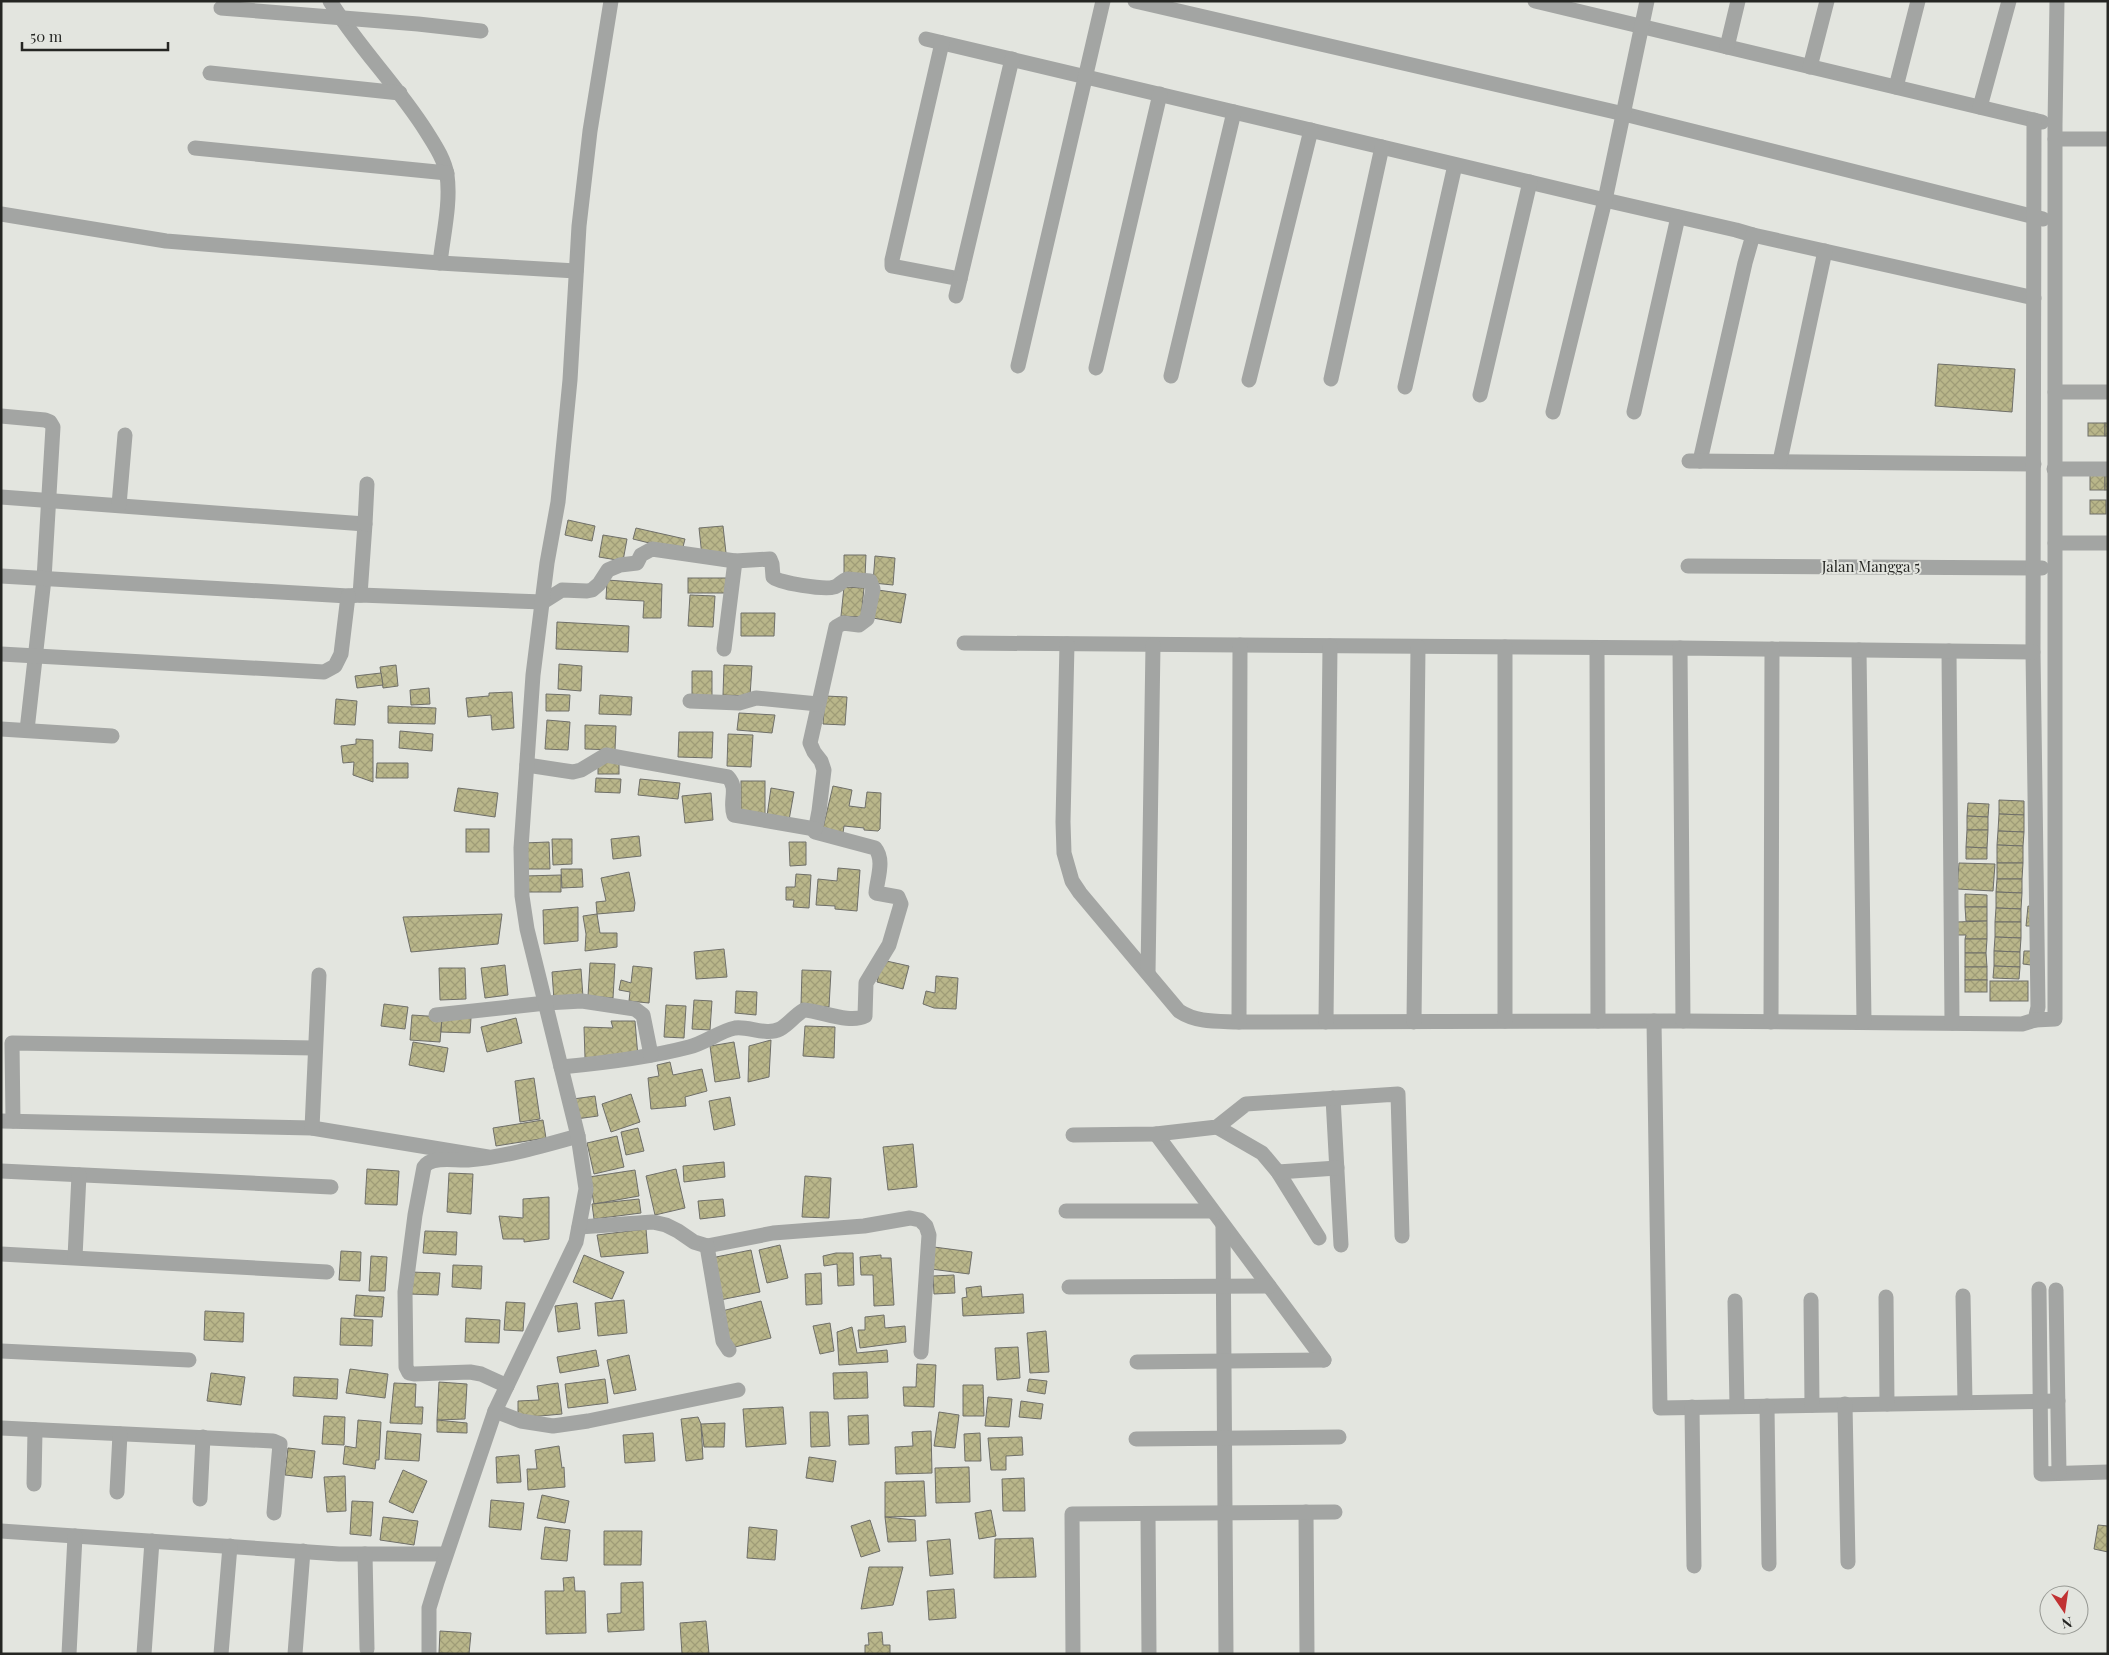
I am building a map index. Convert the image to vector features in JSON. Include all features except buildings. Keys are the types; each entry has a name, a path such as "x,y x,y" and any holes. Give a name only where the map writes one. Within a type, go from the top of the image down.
{"street":[{"path":"330,1 341,18 400,93 440,153 446,173 448,189 440,262"},
{"path":"429,1654 429,1608 446,1554 495,1411 568,1261 579,1227 586,1189 578,1136 528,929 522,896 521,848 533,675 558,502 570,380 579,226 590,131 611,1"},
{"path":"1018,366 1103,1"},
{"path":"1135,1 1624,114 2055,222"},
{"path":"1535,1 1551,3 2034,120 2055,132 2108,139"},
{"path":"1553,412 1605,200 1624,114 1640,26 1647,1"},
{"path":"1727,47 1738,1"},
{"path":"1810,67 1827,1"},
{"path":"1896,88 1918,1"},
{"path":"1980,108 2009,1"},
{"path":"1067,644 1063,822 1064,853 1067,869 1080,893 1179,1011 1188,1017 1199,1020 1239,1022 1683,1021 2022,1024 2035,1020 2055,1019 2054,469 2055,132 2058,1"},
{"path":"221,8 481,31"},
{"path":"926,39 1754,235 2034,298"},
{"path":"942,43 892,266 960,280"},
{"path":"956,296 1012,59"},
{"path":"210,73 400,93"},
{"path":"1096,368 1160,94"},
{"path":"1171,376 1234,112"},
{"path":"2034,120 2033,652 2038,1007 2035,1020"},
{"path":"1249,380 1311,130"},
{"path":"1331,379 1382,147"},
{"path":"195,148 446,173"},
{"path":"1405,387 1455,164"},
{"path":"1480,395 1530,182"},
{"path":"1,214 166,241 440,262 576,270"},
{"path":"1634,412 1678,217"},
{"path":"1754,235 1745,263 1694,461 2034,464"},
{"path":"1780,462 1825,251"},
{"path":"2055,392 2108,392"},
{"path":"1,416 50,422 53,434 44,580 27,730"},
{"path":"119,505 125,435"},
{"path":"2054,469 2108,469"},
{"path":"1,654 324,672 335,666 341,654 354,596 365,524 367,484"},
{"path":"1,497 365,524"},
{"path":"2055,543 2108,543"},
{"path":"1,576 44,580 354,596 543,602 562,590 592,590 599,584 608,570 620,565 638,563 641,555 652,548 734,561 770,559 773,577 780,582 829,588 837,586 847,579 870,581 873,589 867,619 859,625 843,623 836,627 810,743 814,752 821,760 824,770 815,829 816,834 875,848 880,853 881,860 876,893 898,897 901,904 889,946 866,983 865,1016 860,1019 804,1010 779,1030 759,1031 733,1028 710,1040 690,1047 627,1061 561,1066"},
{"path":"724,649 734,561"},
{"name":"Jalan Mangga 5","path":"1688,566 2055,568"},
{"path":"964,643 2033,652"},
{"path":"1148,973 1153,645"},
{"path":"1239,1022 1240,645"},
{"path":"1326,1022 1330,646"},
{"path":"1414,1022 1418,646"},
{"path":"1504,1022 1505,647"},
{"path":"1597,648 1598,1021"},
{"path":"1680,648 1683,1021"},
{"path":"1771,1022 1772,649"},
{"path":"1859,650 1864,1022"},
{"path":"1949,651 1952,1023"},
{"path":"690,701 738,703 756,698 818,704"},
{"path":"1,728 112,736"},
{"path":"526,766 573,772 581,770 606,755 728,777 734,789 732,811 734,815 815,829"},
{"path":"312,1128 319,975"},
{"path":"436,1015 582,1001 635,1009 643,1015 651,1055"},
{"path":"1654,1021 1660,1408 2058,1401"},
{"path":"315,1048 12,1044 7,1121 312,1128 488,1157"},
{"path":"1073,1135 1156,1134 1217,1127 1246,1104 1398,1094 1402,1236"},
{"path":"1333,1098 1341,1245"},
{"path":"1217,1127 1262,1153 1278,1172 1319,1238"},
{"path":"1137,1362 1324,1360 1156,1134"},
{"path":"507,1386 475,1373 453,1371 408,1373 405,1355 405,1292 415,1215 424,1166 426,1163 434,1160 468,1160 503,1155 578,1136"},
{"path":"1278,1172 1337,1168"},
{"path":"1,1172 331,1187"},
{"path":"75,1257 79,1175"},
{"path":"1066,1211 1212,1211"},
{"path":"579,1227 653,1222 678,1230 694,1242 707,1246 773,1233 864,1226 895,1220 920,1220 926,1226 929,1234 920,1352"},
{"path":"1223,1226 1226,1654"},
{"path":"707,1246 723,1341 729,1350"},
{"path":"1,1254 327,1272"},
{"path":"1069,1288 1269,1286"},
{"path":"2039,1289 2041,1474 2108,1472"},
{"path":"2056,1290 2059,1473"},
{"path":"1963,1296 1964,1402"},
{"path":"1886,1297 1888,1404"},
{"path":"1811,1300 1812,1405"},
{"path":"1736,1301 1737,1406"},
{"path":"1,1351 190,1360"},
{"path":"495,1411 520,1421 553,1426 588,1421 738,1390"},
{"path":"1846,1404 1848,1562"},
{"path":"1767,1406 1769,1564"},
{"path":"1692,1407 1694,1566"},
{"path":"1,1428 266,1440 280,1444 274,1513"},
{"path":"34,1484 35,1430"},
{"path":"117,1492 120,1434"},
{"path":"200,1499 203,1437"},
{"path":"1136,1439 1339,1437"},
{"path":"1306,1512 1307,1654"},
{"path":"1073,1654 1072,1514 1335,1512"},
{"path":"1148,1514 1149,1654"},
{"path":"1,1532 303,1552 446,1554"},
{"path":"69,1654 75,1536"},
{"path":"144,1654 152,1541"},
{"path":"221,1654 230,1546"},
{"path":"295,1654 303,1552"},
{"path":"366,1554 367,1649"}]}
